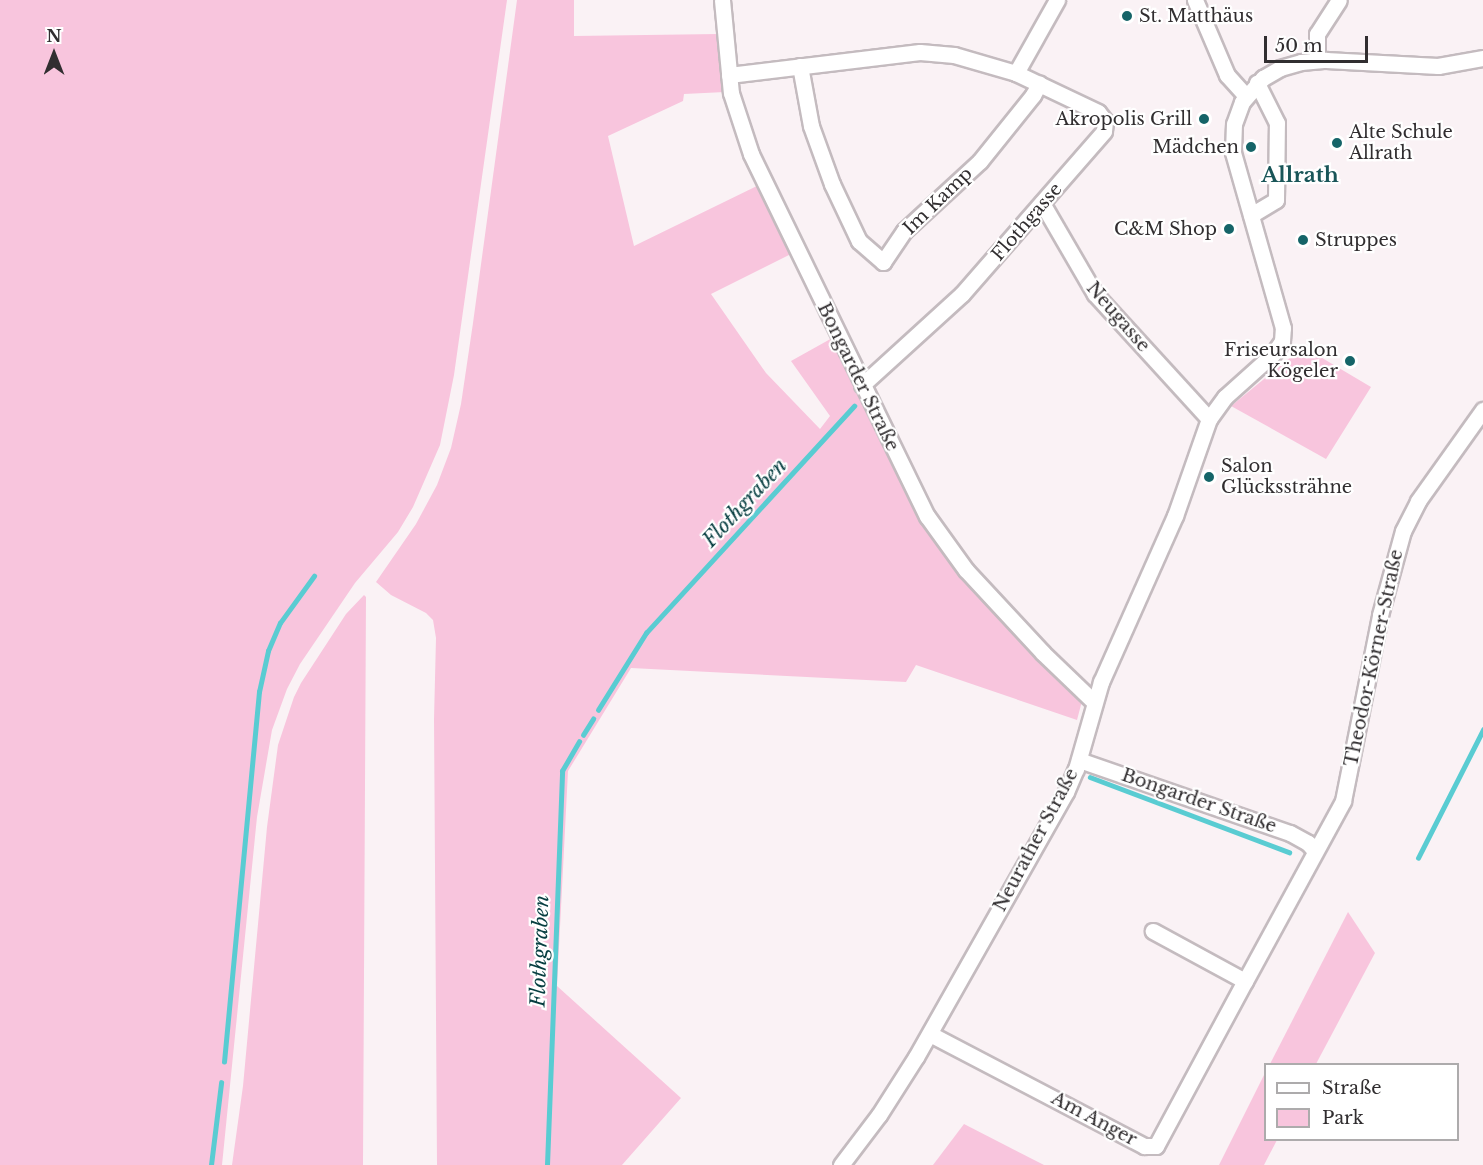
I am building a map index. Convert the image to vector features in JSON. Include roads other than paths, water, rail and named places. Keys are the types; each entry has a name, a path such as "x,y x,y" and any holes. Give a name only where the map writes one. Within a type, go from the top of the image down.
{"street":[{"name":"Bongarder Straße","path":"722,0 729,75 738,119 763,182 919,503 944,543 1043,653 1094,702"},
{"path":"1016,73 1057,0"},
{"path":"1195,0 1227,75 1246,96"},
{"path":"1317,60 1317,34 1339,0"},
{"name":"Flothgasse","path":"729,75 931,52 954,55 1016,73 1098,112 1105,124 1101,136 962,294 862,385"},
{"path":"1257,83 1277,123 1276,200 1251,215 1232,145 1234,120 1246,96 1257,83 1280,68 1317,60 1438,66 1483,58"},
{"name":"Im Kamp","path":"800,66 811,126 832,184 859,241 883,262 904,231 980,161 1040,84"},
{"name":"Neugasse","path":"1042,203 1095,294 1209,419"},
{"name":"Neurather Straße","path":"841,1165 879,1115 930,1034 1066,792 1079,760 1094,702 1175,516 1209,419 1225,398 1280,344 1283,328 1251,215"},
{"name":"Theodor-Körner-Straße","path":"1314,850 1335,819 1345,792 1380,615 1403,531 1418,501 1483,410"},
{"name":"Bongarder Straße","path":"1079,760 1290,833 1308,843 1314,850"},
{"name":"Am Anger","path":"930,1034 1144,1146 1152,1147 1161,1140 1314,850"},
{"path":"1153,932 1245,981"}],"waterway":[{"name":"Flothgraben","path":"598,710 646,633 854,406"},
{"path":"224,1062 259,692 268,651 280,623 314,576"},
{"name":"Flothgraben","path":"583,735 593,719"},
{"path":"1418,858 1483,730"},
{"name":"Flothgraben","path":"547,1165 562,771 579,742"},
{"path":"1090,777 1289,852"},
{"path":"211,1165 221,1083"}],"place":[{"name":"St. Matthäus","path":"1127,16"},
{"name":"Akropolis Grill","path":"1204,119"},
{"name":"Alte Schule Allrath","path":"1337,143"},
{"name":"Mädchen","path":"1251,147"},
{"name":"C&M Shop","path":"1229,229"},
{"name":"Struppes","path":"1303,240"},
{"name":"Friseursalon Kögeler","path":"1350,361"},
{"name":"Salon Glückssträhne","path":"1209,477"}],"district":[{"name":"Allrath","path":"1300,175"}]}
